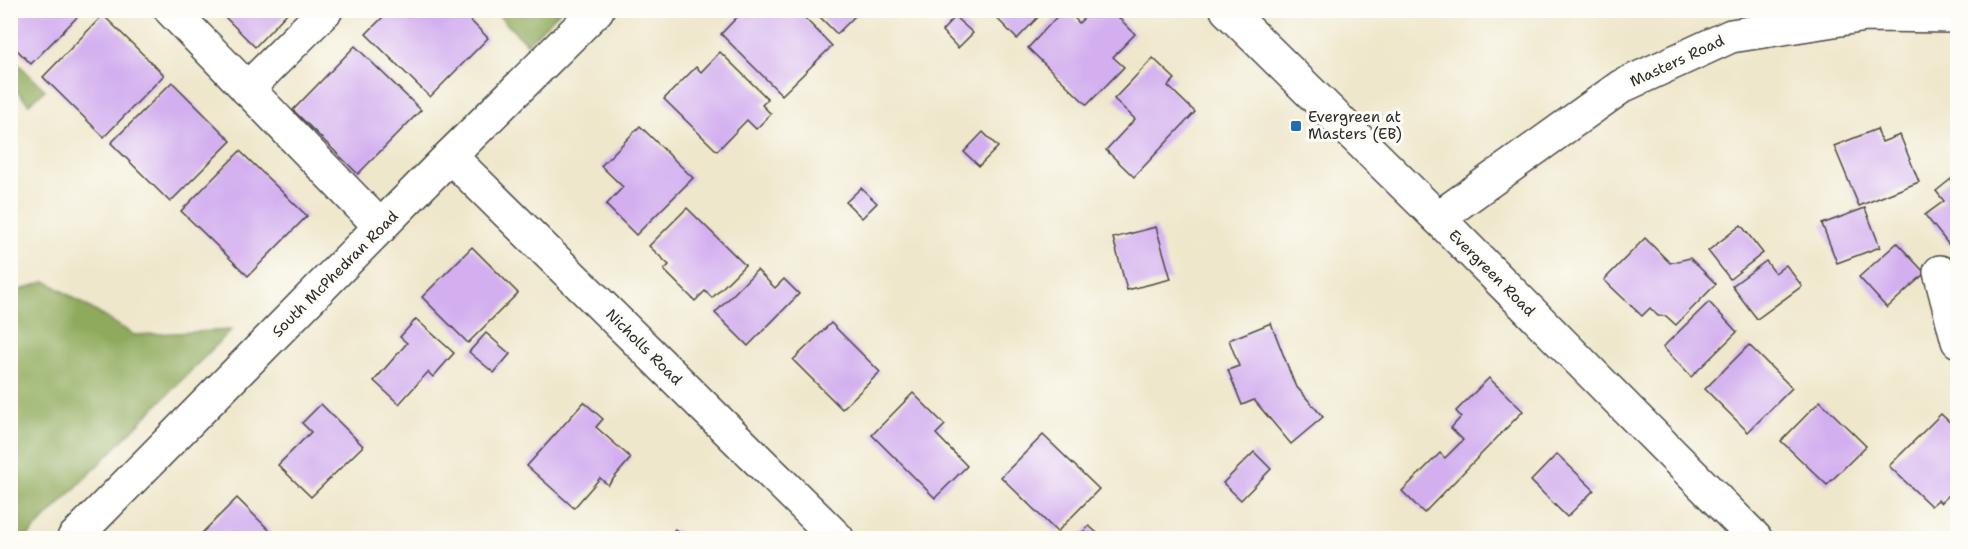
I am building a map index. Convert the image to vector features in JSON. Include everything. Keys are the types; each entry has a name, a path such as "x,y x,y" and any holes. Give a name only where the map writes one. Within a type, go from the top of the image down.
{"street":[{"path":"171,10 381,227"},
{"path":"247,89 326,10"},
{"name":"South McPhedran Road","path":"74,538 597,10"},
{"name":"Evergreen Road","path":"1227,10 1438,218 1755,538"},
{"name":"Masters Road","path":"1438,218 1622,86 1731,36 1866,15 1958,16"},
{"name":"Nicholls Road","path":"450,156 837,538"},
{"path":"1940,272 1958,341"}],"green space":[{"path":"494,11 560,11 527,44"},
{"path":"10,56 45,90 29,104 11,85"},
{"path":"46,281 134,335 231,330 26,538 11,538 11,293"}],"building":[{"path":"10,10 84,10 31,64 10,43"},
{"path":"218,10 290,10 255,47"},
{"path":"390,10 460,10 488,38 430,97 366,34"},
{"path":"744,10 770,10 775,15 780,10 797,10 832,46 782,95 721,34"},
{"path":"813,10 861,10 837,34"},
{"path":"989,10 1045,10 1017,39"},
{"path":"1063,10 1067,10 1079,23 1092,10 1111,10 1135,34 1113,57 1124,67 1087,105 1028,48"},
{"path":"103,15 164,75 104,137 43,77"},
{"path":"955,17 973,33 958,48 942,31"},
{"path":"355,46 421,110 358,174 293,110"},
{"path":"720,52 768,99 762,105 771,114 756,129 747,120 717,151 664,99 696,67 701,72"},
{"path":"1153,58 1175,79 1168,86 1195,112 1134,177 1106,150 1135,119 1114,99"},
{"path":"172,82 231,141 170,202 111,143"},
{"path":"640,126 693,178 636,235 606,205 623,187 601,166"},
{"path":"1877,129 1882,142 1900,135 1919,182 1859,206 1834,146"},
{"path":"983,132 998,147 979,166 964,152"},
{"path":"240,151 307,216 248,276 181,211"},
{"path":"1951,179 1958,188 1958,239 1949,245 1925,215 1944,201 1936,191"},
{"path":"861,188 877,203 862,218 846,202"},
{"path":"687,208 745,265 712,298 705,291 695,301 664,270 669,265 649,246"},
{"path":"1865,208 1880,247 1837,263 1822,224"},
{"path":"1741,225 1763,253 1730,279 1708,251"},
{"path":"1156,227 1171,279 1127,290 1113,238"},
{"path":"1645,238 1670,263 1690,258 1716,284 1676,325 1666,316 1658,316 1650,308 1642,316 1604,280"},
{"path":"1897,243 1925,273 1887,308 1859,277"},
{"path":"472,247 518,293 468,343 422,297"},
{"path":"1766,261 1775,273 1786,265 1802,286 1757,319 1732,286"},
{"path":"757,270 775,288 784,279 799,294 748,346 715,313"},
{"path":"1709,302 1737,332 1691,377 1663,347"},
{"path":"416,319 454,353 433,377 428,372 399,404 374,381 407,343 400,337"},
{"path":"831,323 880,372 842,409 793,360"},
{"path":"1271,323 1295,385 1323,417 1291,444 1254,400 1242,405 1228,370 1239,366 1229,340"},
{"path":"486,333 510,354 494,373 469,352"},
{"path":"1749,345 1792,388 1748,432 1705,389"},
{"path":"1489,378 1523,411 1424,513 1402,491 1440,453 1445,458 1463,440 1451,428 1461,417 1456,411"},
{"path":"913,393 945,425 936,434 967,466 935,498 872,435"},
{"path":"1820,401 1866,446 1827,485 1781,441"},
{"path":"584,402 603,419 596,427 631,458 608,485 600,478 574,508 527,466"},
{"path":"321,404 363,446 311,497 278,465 311,432 302,423"},
{"path":"1941,414 1958,430 1958,486 1941,503 1938,500 1931,506 1889,466"},
{"path":"1043,435 1099,489 1057,532 1001,477"},
{"path":"1254,452 1271,469 1241,500 1223,483"},
{"path":"1557,454 1594,490 1567,517 1531,481"},
{"path":"237,498 275,536 273,538 197,538"},
{"path":"1958,499 1958,513 1951,506"},
{"path":"1089,526 1103,538 1077,538"},
{"path":"675,529 684,538 666,538"}],"place":[{"name":"Evergreen at Masters (EB)","path":"1296,126"}]}
